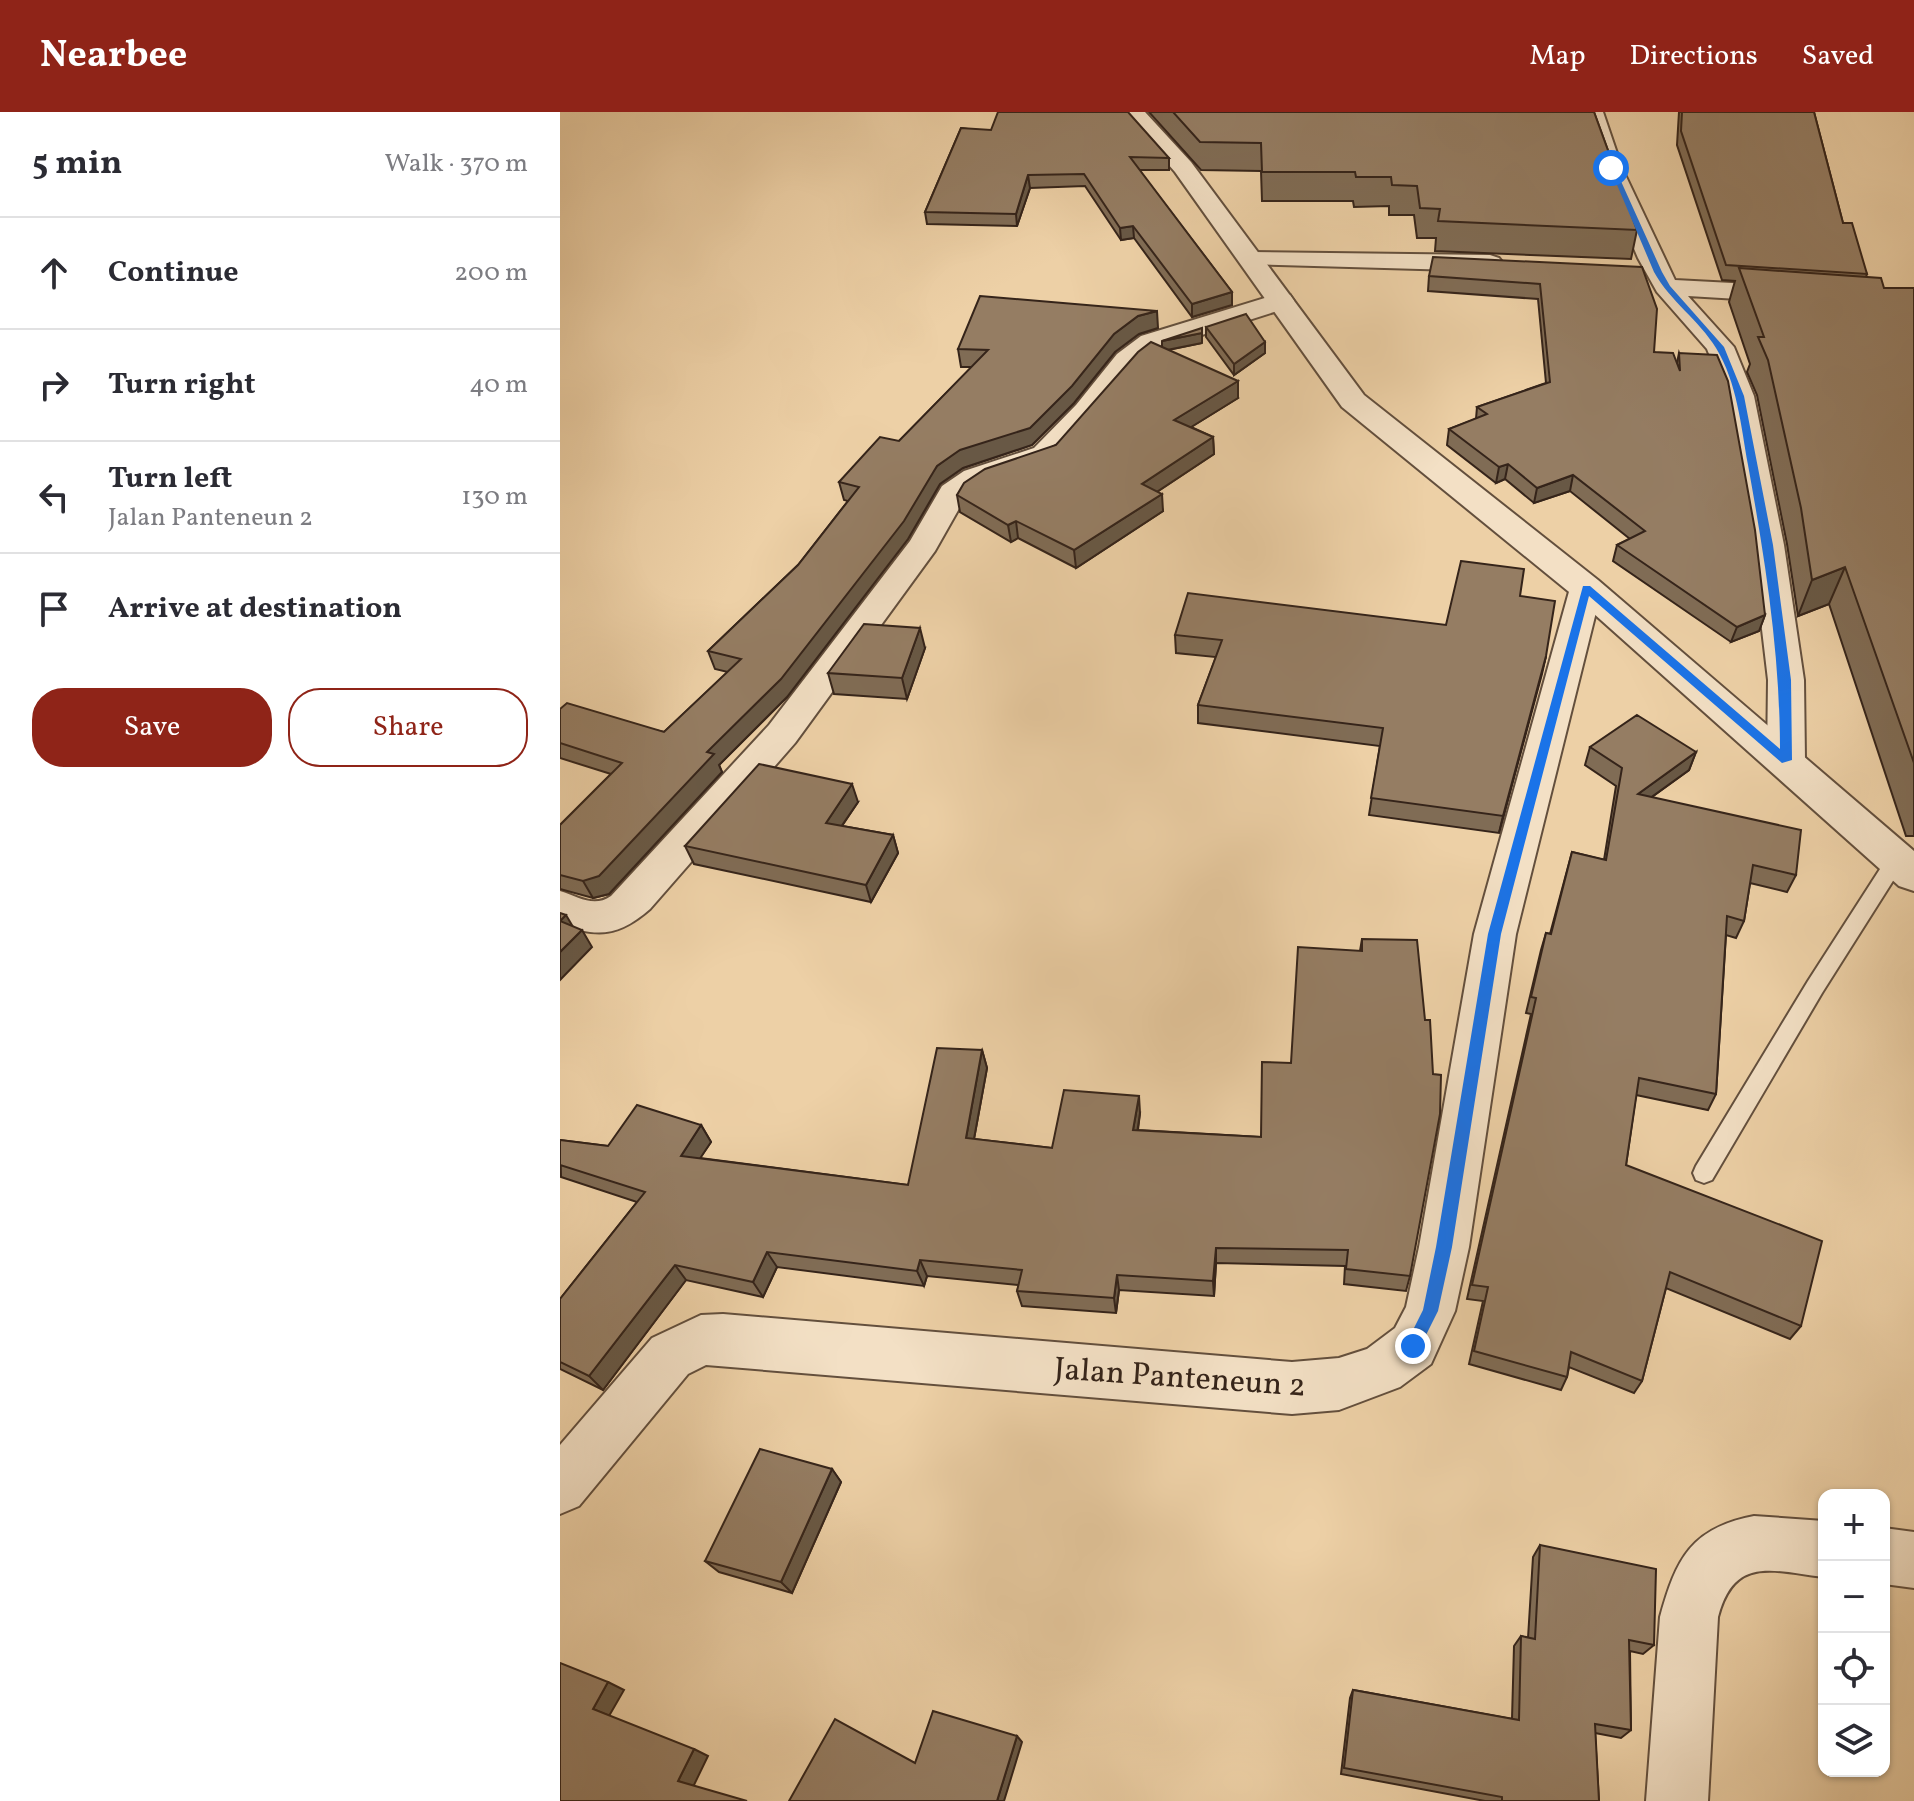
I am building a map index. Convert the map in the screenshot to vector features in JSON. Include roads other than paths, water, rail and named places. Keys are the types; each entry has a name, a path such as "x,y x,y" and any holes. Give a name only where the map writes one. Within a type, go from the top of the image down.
{"street":[{"path":"1133,112 1183,167 1353,401 1586,588 1786,760 1905,868"},
{"path":"1592,112 1651,277 1720,347 1740,396 1768,545 1786,680 1786,760"},
{"path":"1251,259 1514,263"},
{"path":"1651,277 1814,296"},
{"path":"560,907 584,917 605,919 636,898 782,734 924,544 953,493 965,482 992,470 1045,454 1086,411 1127,360 1151,342 1281,301"},
{"name":"Jalan Panteneun 2","path":"560,1487 670,1356 701,1340 723,1339 1292,1388 1339,1384 1382,1369 1413,1346 1430,1311 1444,1247 1495,934 1586,588"},
{"path":"1677,1801 1689,1617 1694,1588 1706,1568 1725,1553 1747,1543 1818,1549"},
{"path":"1890,1557 1914,1560"}],"lane":[{"path":"1704,1173 1815,987 1905,868"}]}
